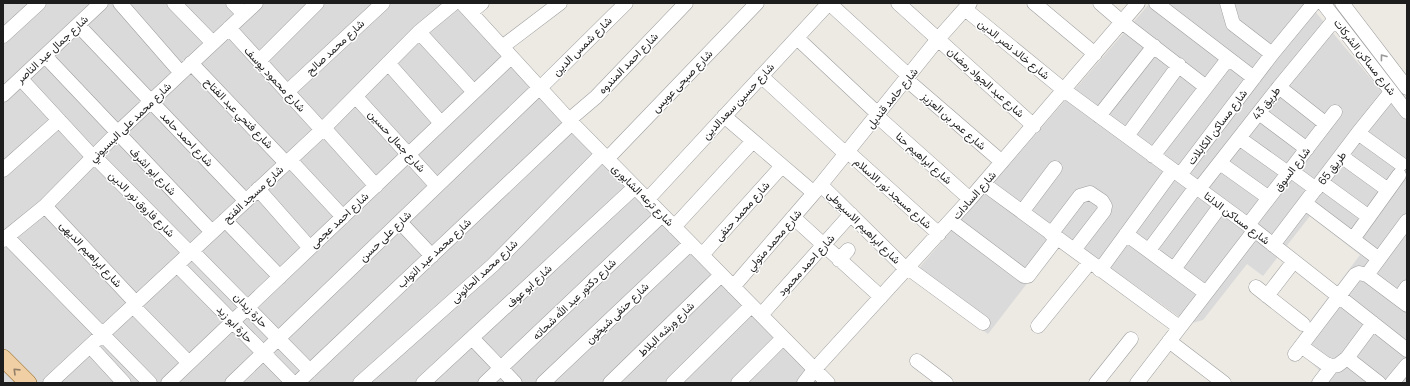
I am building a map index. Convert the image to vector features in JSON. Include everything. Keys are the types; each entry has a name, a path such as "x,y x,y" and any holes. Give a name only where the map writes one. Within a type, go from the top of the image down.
{"main road":[{"path":"3,358 28,383"}],"street":[{"path":"3,36 39,3"},
{"name":"شارع جمال عبد الناصر","path":"3,96 101,3"},
{"name":"شارع فتحي عبد الفتاح","path":"120,3 186,68 288,162 343,216"},
{"path":"174,3 213,43"},
{"path":"233,3 244,14"},
{"name":"شارع محمد على البسيوني","path":"5,238 45,206 117,133 256,3"},
{"path":"259,61 317,3"},
{"name":"شارع محمد صالح","path":"287,92 383,3"},
{"name":"شارع مسجد الفتح","path":"50,383 323,129 419,32 454,3"},
{"path":"466,8 482,3"},
{"name":"شارع احمد عجمى","path":"168,383 474,92 506,52 560,3"},
{"name":"شارع شمس الدين","path":"539,88 626,3"},
{"name":"شارع احمد المندوه","path":"570,122 686,3"},
{"name":"شارع صبحى عويس","path":"604,156 757,3"},
{"name":"شارع حسين سعدالدين","path":"647,200 829,3"},
{"name":"شارع عمر بن العزيز","path":"829,3 908,78 1002,162"},
{"name":"شارع عبد الجواد رمضان","path":"898,3 1034,126"},
{"path":"1034,3 1095,54"},
{"path":"1100,3 1122,22 1206,87"},
{"name":"شارع السادات","path":"804,383 814,370 908,269 984,184 1138,3"},
{"path":"1156,3 1254,78"},
{"path":"1227,3 1233,24 1272,54"},
{"name":"شارع مساكن الكابلات","path":"1038,326 1126,234 1314,3"},
{"name":"شارع مساكن الشركات","path":"1323,3 1407,112"},
{"name":"شارع مساكن الشركات","path":"1342,3 1407,88"},
{"name":"شارع حامد قنديل","path":"818,189 965,6"},
{"name":"شارع خالد نصر الدين","path":"965,6 1064,90"},
{"name":"شارع ترعه الشابورى","path":"466,8 570,122 828,383"},
{"name":"طريق 43","path":"1149,250 1197,188 1220,163 1279,87 1335,19"},
{"name":"شارع احمد حامد","path":"78,25 246,201"},
{"name":"شارع محمود يوسف","path":"229,28 376,186"},
{"path":"419,32 474,92"},
{"name":"شارع ابراهيم حنا","path":"797,38 970,199"},
{"path":"1099,116 1154,46"},
{"name":"شارع ابو اشرف","path":"45,56 212,232"},
{"path":"1153,156 1228,58"},
{"path":"388,63 441,123"},
{"path":"1127,136 1179,65"},
{"name":"شارع مسجد نور الاسلام","path":"761,76 939,234"},
{"name":"شارع فاروق نور الدين","path":"21,79 93,157 191,252"},
{"path":"1279,87 1326,124"},
{"name":"شارع على حسن","path":"232,383 539,88"},
{"name":"شارع مساكن الدلتا","path":"1064,90 1251,228 1407,350"},
{"name":"طريق 65","path":"1273,245 1358,133 1392,92"},
{"name":"شارع جمال حسين","path":"356,97 437,186"},
{"name":"شارع السوق","path":"1136,383 1206,293 1251,228 1269,198 1335,112"},
{"path":"1259,113 1307,149"},
{"name":"شارع ابراهيم الاسيوطى","path":"724,116 782,166 818,189 851,214 908,269 984,323"},
{"path":"3,170 59,120"},
{"name":"شارع محمد عبد التواب","path":"297,383 432,256 570,122"},
{"path":"1353,239 1388,190 1400,169 1358,133"},
{"path":"1239,138 1289,171 1318,185 1369,217"},
{"path":"674,227 754,141"},
{"name":"شارع محمد الحانونى","path":"360,383 494,265 604,156"},
{"path":"1341,156 1388,190"},
{"path":"1220,163 1269,198"},
{"name":"شارع محمد حنفى","path":"702,255 782,166"},
{"path":"1022,212 1055,168"},
{"path":"984,184 1179,328"},
{"name":"شارع ابو عوف","path":"423,383 635,187"},
{"path":"258,189 310,248"},
{"name":"شارع محمد متولي","path":"733,287 818,189"},
{"path":"951,221 1020,274 1028,276 1077,199 1080,196 1090,193 1102,201 1105,206 1101,215 1074,250"},
{"path":"1305,203 1379,259"},
{"path":"1174,269 1220,205"},
{"name":"شارع ابراهيم الديهى","path":"45,206 134,305 189,363"},
{"name":"شارع احمد محمود","path":"674,383 756,310 823,245 851,214"},
{"name":"شارع دكتور عبد الله شحاته","path":"486,383 662,215"},
{"path":"793,217 823,245 843,255 881,297"},
{"path":"225,220 280,277"},
{"path":"400,222 432,256"},
{"path":"1367,275 1405,227"},
{"path":"1126,234 1206,293"},
{"path":"5,238 103,334 150,383"},
{"name":"شارع حنفى شيخون","path":"543,383 690,244"},
{"name":"حارة زيدان","path":"191,252 310,370"},
{"path":"1294,261 1261,291 1303,324"},
{"name":"حارة ابو زيد","path":"177,265 293,383"},
{"path":"1373,323 1347,358 1338,365 1332,366 1326,364 1298,350 1338,296 1355,275 1359,273 1367,275 1404,297"},
{"name":"شارع ورشه البلاط","path":"610,383 721,275"},
{"path":"472,338 515,383"},
{"path":"738,383 783,338"},
{"path":"1096,383 1130,339"},
{"path":"1169,341 1224,383"},
{"path":"90,346 124,383"},
{"path":"1347,358 1379,383"},
{"path":"917,361 946,383"},
{"path":"1392,383 1407,365"},
{"path":"1319,383 1332,366"}],"shaded area":[{"path":"3,3 468,3 706,256 835,383 3,383"},
{"path":"1150,3 1308,3 1407,122 1407,383 1313,383 1320,373 1318,369 1295,349 1294,345 1299,336 1360,255 1310,216 1263,276 1247,264 1203,320 1189,324 1072,240 1067,240 1052,251 988,334 912,276"}]}
